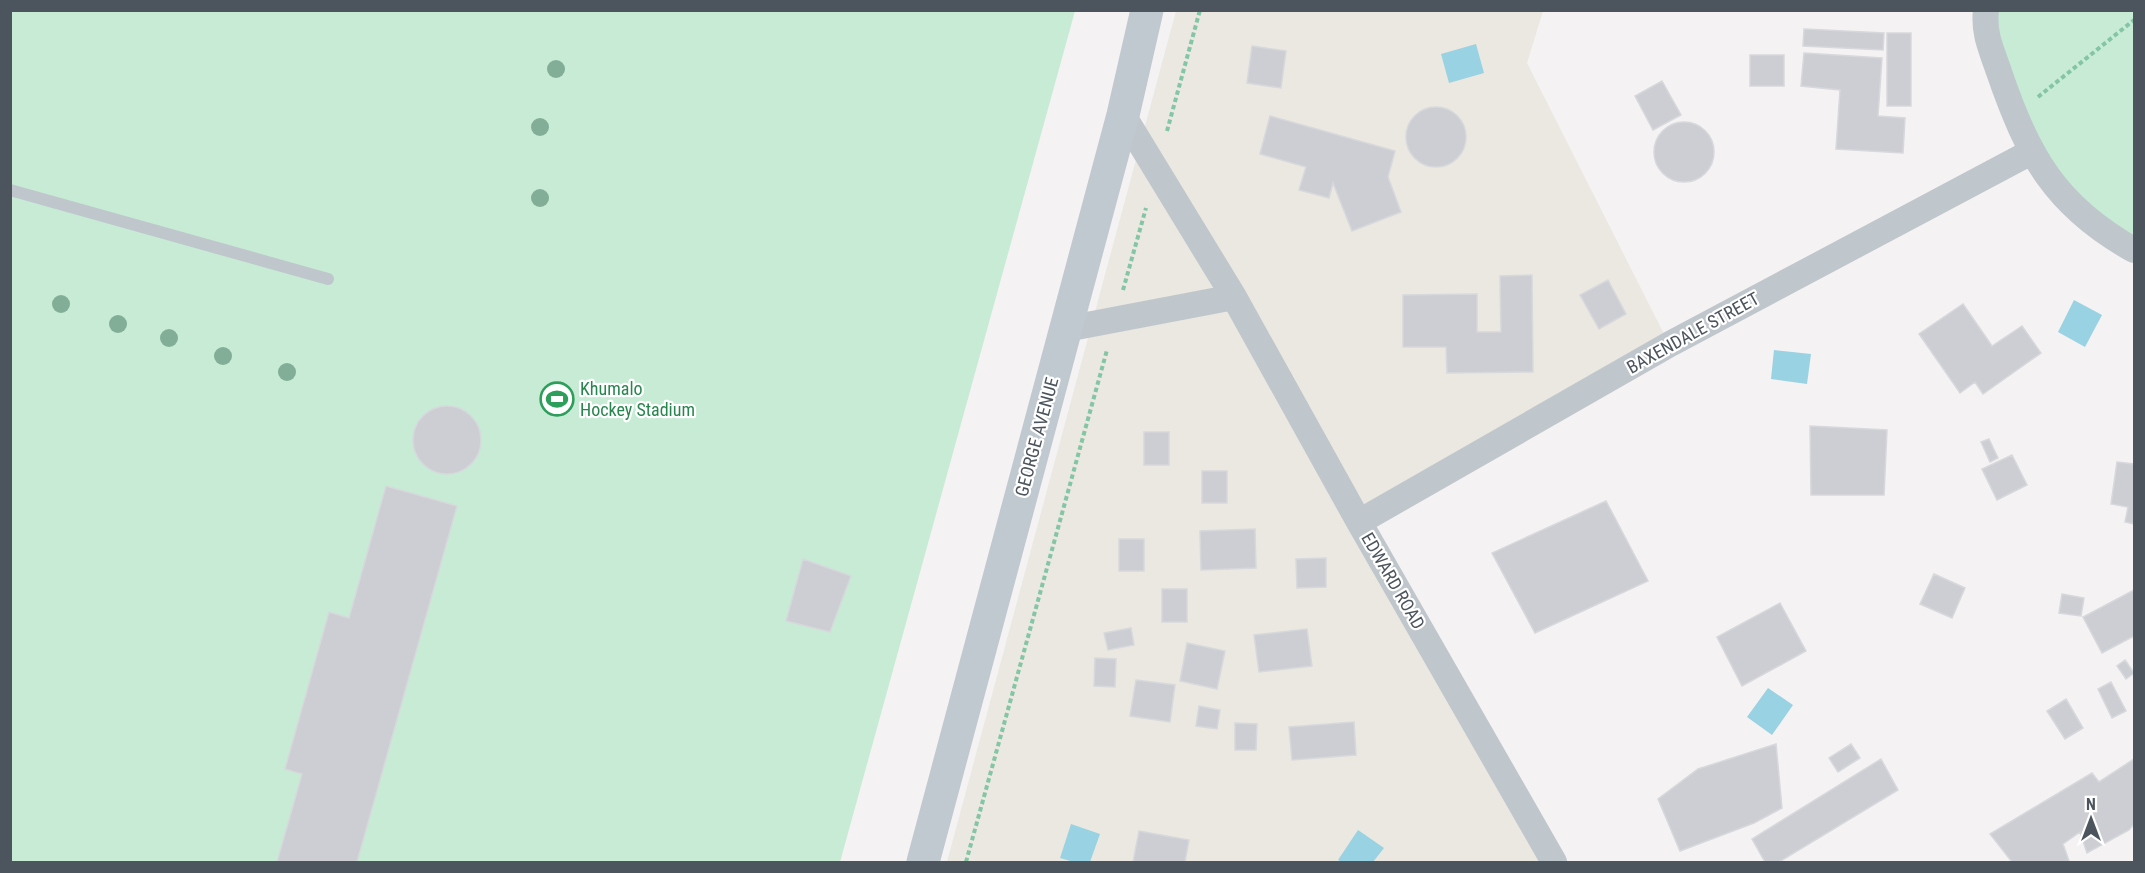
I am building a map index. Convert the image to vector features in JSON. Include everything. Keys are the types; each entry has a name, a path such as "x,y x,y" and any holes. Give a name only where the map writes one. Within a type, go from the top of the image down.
{"main road":[{"name":"GEORGE AVENUE","path":"923,862 1123,115 1147,10"}],"street":[{"path":"1986,10 1983,26 2014,116 2031,152 2064,198 2106,235 2134,250"},
{"name":"EDWARD ROAD","path":"1123,115 1234,297 1359,522 1554,862"},
{"name":"BAXENDALE STREET","path":"1359,522 1670,344 2031,152"},
{"path":"1066,329 1234,297"}],"lane":[{"path":"10,190 328,279"}],"path":[{"path":"966,862 1200,10"},
{"path":"2014,116 2134,20"}],"shaded area":[{"path":"1176,11 1543,11 1527,63 1668,342 1354,521 1549,862 947,862"}],"green space":[{"name":"Khumalo Hockey Stadium","path":"10,11 1075,11 840,862 11,862"},
{"path":"1997,11 2134,11 2134,235 2101,216 2059,179 2014,91 1996,18"}],"water":[{"path":"1476,44 1484,73 1449,83 1441,54"},
{"path":"2074,300 2102,315 2085,347 2058,332"},
{"path":"1774,350 1811,354 1807,384 1771,379"},
{"path":"1768,688 1793,705 1772,735 1747,717"},
{"path":"1071,824 1100,834 1090,862 1074,862 1060,858"},
{"path":"1358,830 1384,848 1373,862 1338,860"}],"building":[{"path":"1804,29 1884,33 1883,50 1803,46"},
{"path":"1887,33 1911,33 1911,106 1887,106"},
{"path":"1252,46 1286,51 1281,88 1247,83"},
{"path":"1804,53 1882,58 1878,116 1905,118 1903,153 1836,149 1840,90 1801,86"},
{"path":"1750,55 1784,55 1784,86 1750,86"},
{"path":"1662,81 1681,115 1653,130 1635,96"},
{"path":"1430,107 1442,107 1453,112 1461,120 1466,137 1464,149 1453,162 1442,167 1430,167 1419,162 1411,154 1406,143 1406,131 1411,120 1419,112"},
{"path":"1270,116 1395,151 1388,177 1401,212 1352,231 1333,183 1329,198 1299,190 1306,167 1260,154"},
{"path":"1678,122 1690,122 1701,127 1709,135 1714,152 1712,164 1701,177 1690,182 1678,182 1667,177 1659,169 1654,158 1654,146 1659,135 1667,127"},
{"path":"1532,275 1533,372 1447,373 1446,347 1403,347 1403,295 1477,294 1477,332 1501,332 1500,276"},
{"path":"1608,280 1626,314 1599,329 1580,295"},
{"path":"1963,304 1992,346 2022,326 2041,353 1983,394 1975,382 1960,393 1919,334"},
{"path":"447,406 460,409 471,416 478,427 481,440 478,453 471,464 460,471 447,474 434,471 423,464 416,453 413,440 416,427 423,416 434,409"},
{"path":"1810,426 1887,430 1884,495 1811,495"},
{"path":"1144,432 1169,432 1169,465 1144,465"},
{"path":"1989,439 1998,458 1990,462 1981,442"},
{"path":"2012,455 2027,485 1997,500 1982,469"},
{"path":"2117,462 2134,464 2134,524 2125,522 2128,507 2111,504"},
{"path":"1202,471 1227,471 1227,503 1202,503"},
{"path":"386,486 457,506 357,862 277,862 302,774 285,769 329,612 349,618"},
{"path":"1606,501 1648,581 1535,633 1492,553"},
{"path":"1255,529 1256,568 1201,570 1200,531"},
{"path":"1119,539 1144,539 1144,571 1119,571"},
{"path":"1326,558 1326,587 1297,588 1296,559"},
{"path":"803,559 851,576 830,632 786,621"},
{"path":"1934,574 1965,588 1952,618 1920,604"},
{"path":"1162,589 1187,589 1187,622 1162,622"},
{"path":"2134,590 2134,636 2102,653 2083,617"},
{"path":"2062,594 2084,598 2081,616 2059,613"},
{"path":"1780,603 1806,651 1742,686 1717,637"},
{"path":"1131,628 1134,645 1108,650 1104,633"},
{"path":"1307,629 1312,666 1259,672 1254,635"},
{"path":"1187,643 1225,651 1217,689 1180,681"},
{"path":"1095,658 1116,659 1115,687 1094,686"},
{"path":"2125,660 2134,673 2126,679 2117,666"},
{"path":"1136,680 1175,685 1170,722 1130,716"},
{"path":"2111,682 2126,711 2112,718 2098,689"},
{"path":"2066,699 2083,728 2065,739 2047,711"},
{"path":"1199,706 1220,710 1217,729 1196,726"},
{"path":"1354,722 1356,755 1292,760 1289,727"},
{"path":"1235,723 1257,724 1256,750 1235,750"},
{"path":"1776,744 1782,808 1754,823 1680,851 1658,799 1698,769"},
{"path":"1851,744 1860,758 1838,772 1829,758"},
{"path":"1881,759 1898,790 1779,862 1765,862 1752,839"},
{"path":"2134,759 2134,824 2129,830 2087,853 2080,832 2063,844 2069,861 2067,862 2012,862 1990,834 2092,773 2099,782"},
{"path":"1139,831 1189,840 1185,862 1133,862"}],"place":[{"name":"Khumalo Hockey Stadium","path":"557,399"}]}
